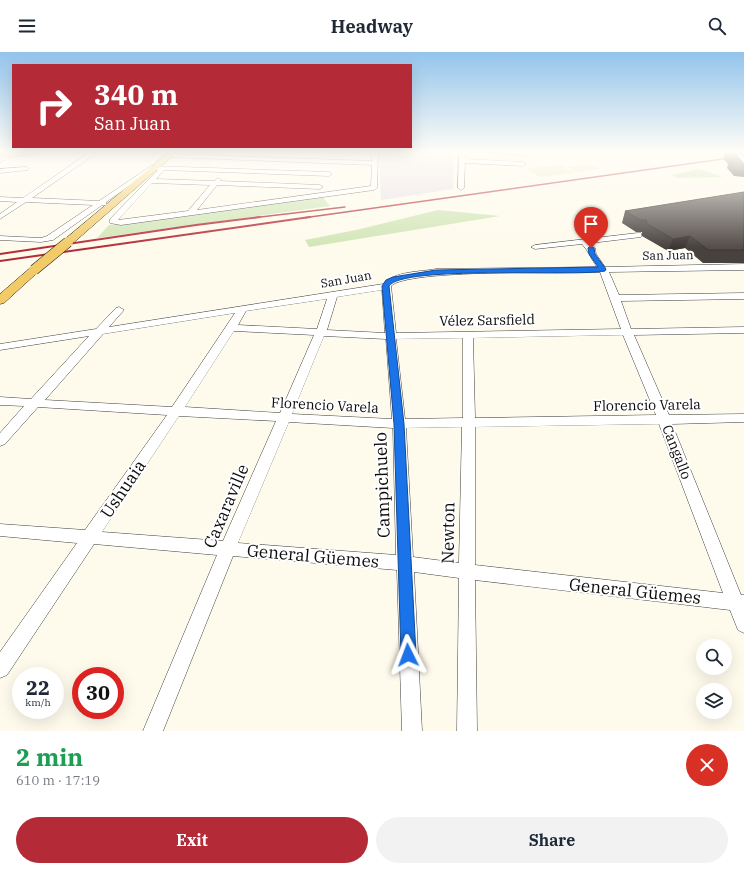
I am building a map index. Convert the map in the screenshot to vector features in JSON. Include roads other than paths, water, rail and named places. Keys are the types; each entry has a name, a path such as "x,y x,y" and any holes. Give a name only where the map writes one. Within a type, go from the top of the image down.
{"main road":[{"path":"0,300 68,242 140,184"}],"street":[{"path":"0,217 49,184"},
{"path":"0,238 41,240 50,238 129,184"},
{"path":"148,184 113,220 114,222 122,223 374,188 374,184"},
{"path":"208,184 320,187"},
{"path":"191,213 215,184"},
{"path":"316,196 322,184"},
{"path":"461,184 461,188"},
{"path":"0,199 103,203"},
{"path":"535,247 638,235"},
{"name":"Cangallo","path":"584,241 591,248 592,254 606,274 614,298 740,603 744,624"},
{"path":"740,267 744,276"},
{"name":"San Juan","path":"0,347 386,286 388,282 395,278 436,272 740,267"},
{"name":"Campichuelo","path":"386,286 399,424 412,731"},
{"name":"Caxaraville","path":"153,731 228,548 320,334 332,300 332,295"},
{"path":"614,298 744,296"},
{"name":"Ushuaia","path":"0,668 176,411 243,309"},
{"path":"0,441 100,332 118,310"},
{"name":"Vélez Sarsfield","path":"231,328 320,334 391,336 744,330"},
{"name":"Newton","path":"467,731 467,572 470,423 468,335"},
{"name":"Florencio Varela","path":"0,401 399,424 744,418"},
{"name":"General Güemes","path":"0,530 404,563 467,572 740,603"}],"railway":[{"path":"303,218 547,184"},
{"path":"252,218 345,207"},
{"path":"252,218 260,217"},
{"path":"0,261 310,217"},
{"path":"0,254 252,218"}]}
